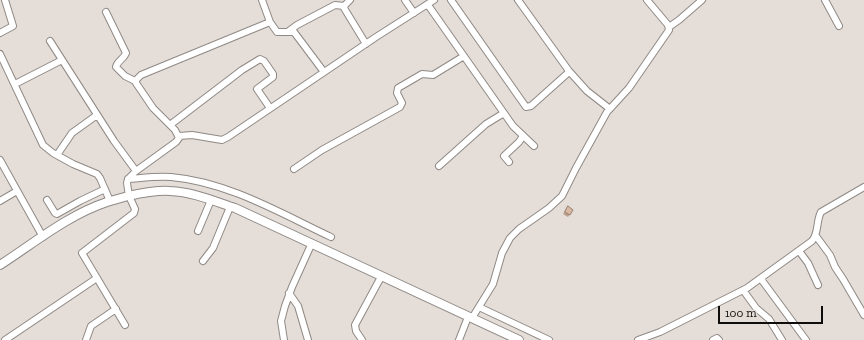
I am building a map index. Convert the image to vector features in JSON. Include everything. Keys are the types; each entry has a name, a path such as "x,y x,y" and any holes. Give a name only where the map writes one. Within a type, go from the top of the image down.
{"street":[{"path":"0,33 13,26 5,0"},
{"path":"262,0 270,22 277,32 294,32 324,72"},
{"path":"344,6 350,0"},
{"path":"405,0 414,13"},
{"path":"179,136 192,135 222,140 228,137 434,0"},
{"path":"451,0 526,107 531,106 569,72"},
{"path":"518,0 520,5 569,72 587,90 610,109"},
{"path":"647,0 669,27"},
{"path":"459,340 470,317 479,308 493,284 502,253 510,238 562,196 605,115 629,88 669,30 669,27 702,0"},
{"path":"825,0 839,26"},
{"path":"289,31 296,25 335,5 344,6"},
{"path":"428,5 513,126 534,146"},
{"path":"344,6 366,44"},
{"path":"106,12 126,53 125,57 116,64 116,67 125,76 135,81 153,108 179,136"},
{"path":"135,81 141,75 270,22"},
{"path":"50,41 114,141 136,171"},
{"path":"0,54 2,65 15,84 41,142 45,147 57,155 73,164 97,174 107,195"},
{"path":"294,169 322,150 400,107 402,103 397,91 398,88 422,74 434,75 464,56"},
{"path":"170,125 242,70 260,59 264,61 273,74 273,77 257,90 270,108"},
{"path":"15,84 62,60"},
{"path":"439,166 486,124 504,113"},
{"path":"57,155 72,133 97,115"},
{"path":"125,325 82,253 134,213 135,209 128,191 128,179 136,171 176,142 179,136"},
{"path":"509,162 504,156 521,140 523,136"},
{"path":"0,160 41,234"},
{"path":"128,179 160,176 174,177 228,189 331,237"},
{"path":"640,340 743,290 761,279 812,241 816,236 821,212 864,186"},
{"path":"48,200 54,213 57,214 80,201 128,191 170,191 188,193 212,200 519,340"},
{"path":"0,201 17,192"},
{"path":"0,266 41,234 91,209 107,195"},
{"path":"198,231 212,200"},
{"path":"203,262 213,248 230,207"},
{"path":"816,236 830,255 835,267 843,279 861,303 864,315"},
{"path":"284,340 281,321 289,293 311,245"},
{"path":"798,251 808,264 818,285"},
{"path":"362,340 356,331 355,325 381,277"},
{"path":"5,340 97,278"},
{"path":"761,279 806,340"},
{"path":"743,290 756,308 769,319 782,340"},
{"path":"289,293 298,306 308,340"},
{"path":"479,308 549,340"},
{"path":"86,340 91,326 116,309"},
{"path":"713,340 717,338 719,340"}],"building":[{"path":"568,206 573,210 570,215 565,212"}]}
